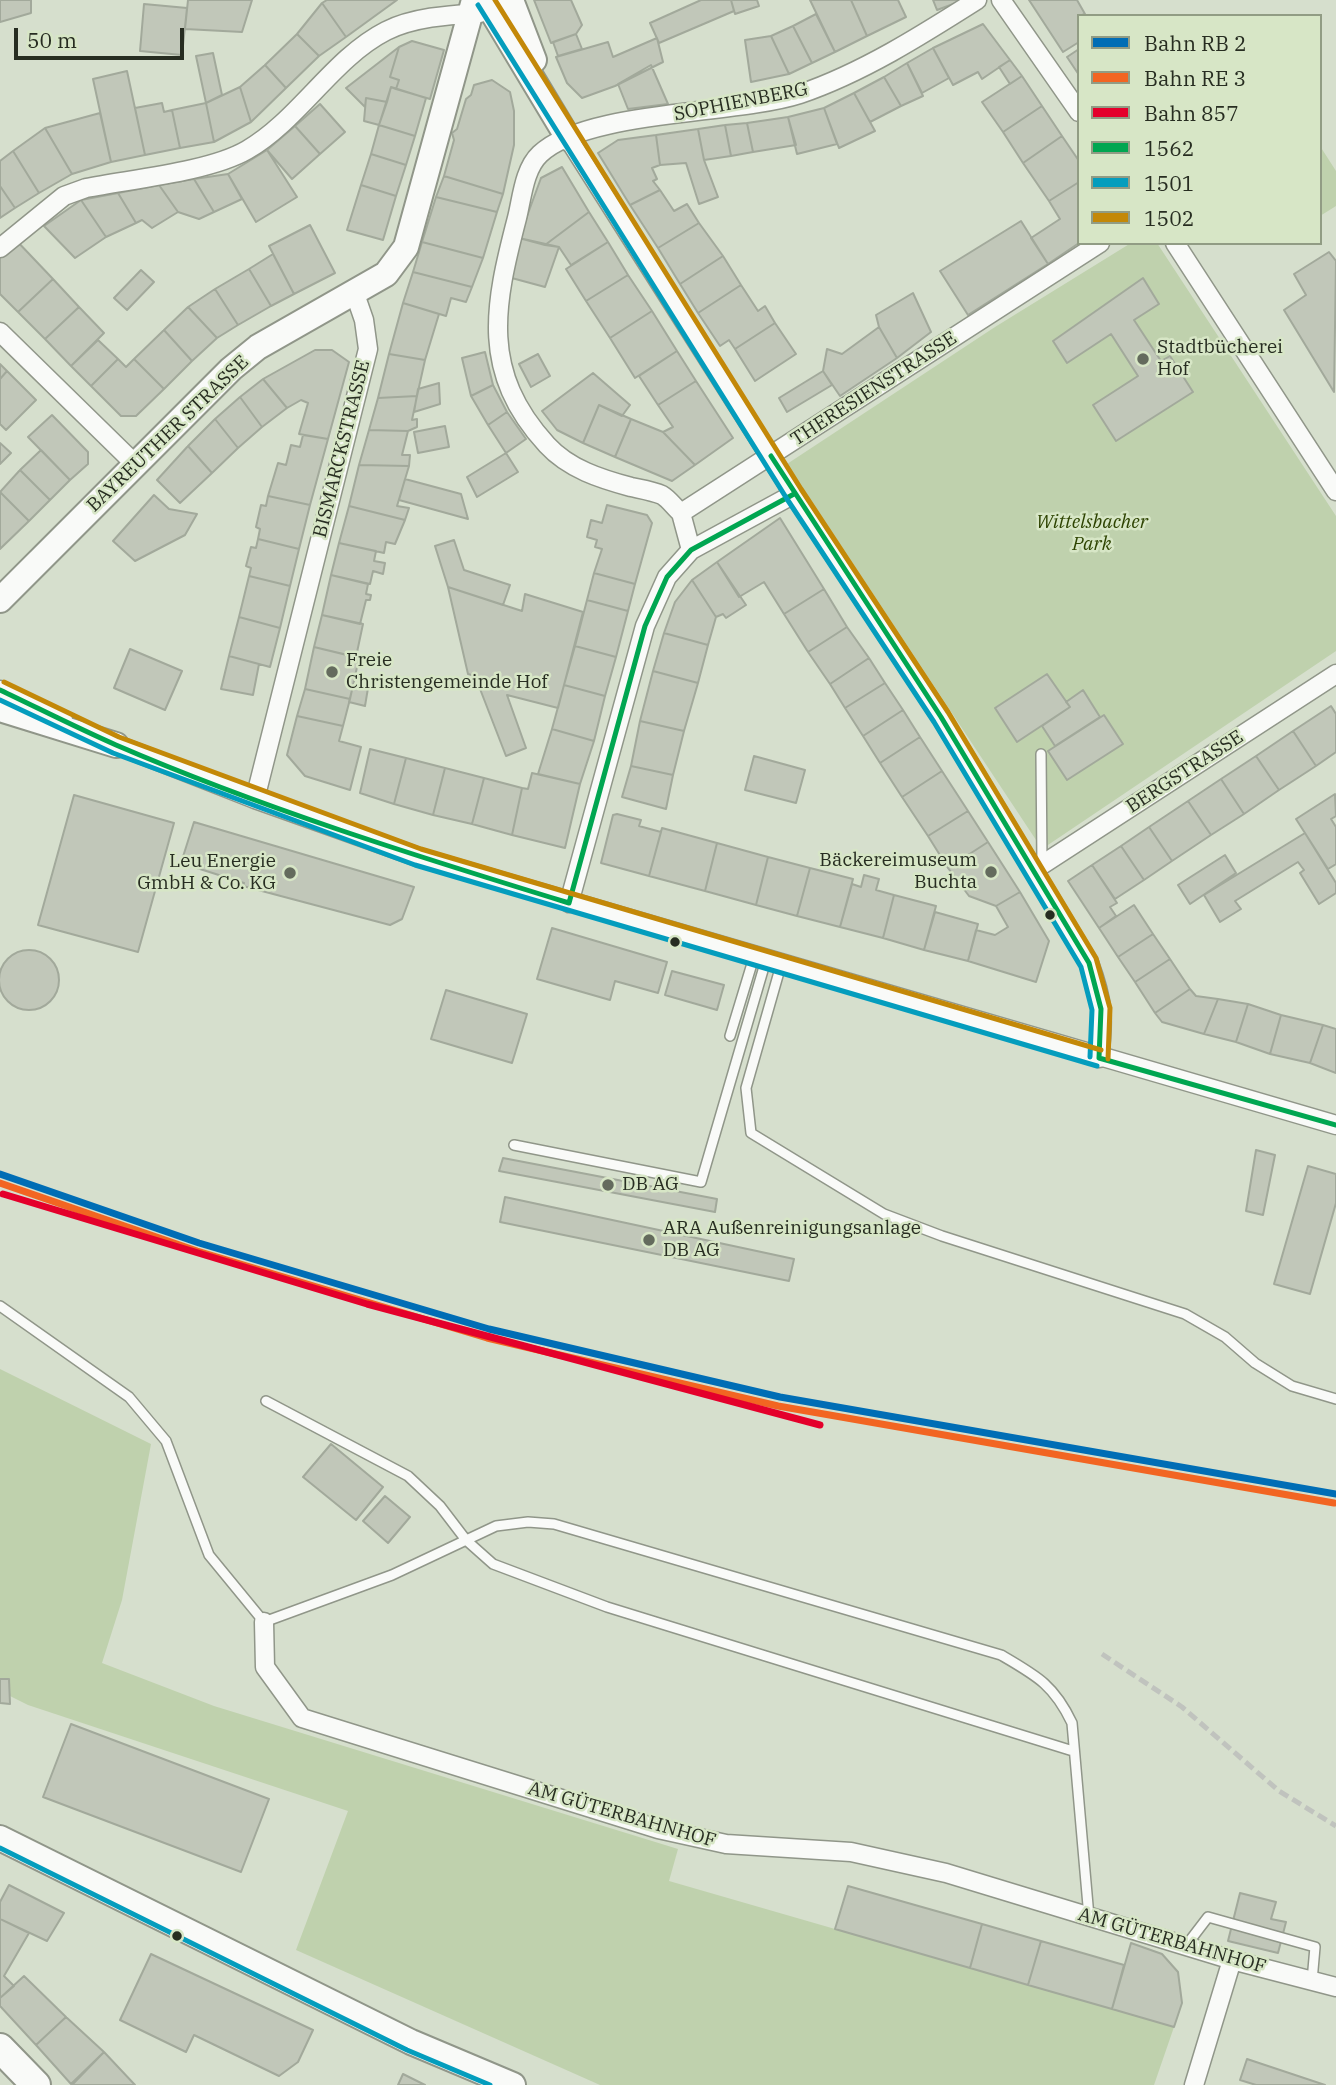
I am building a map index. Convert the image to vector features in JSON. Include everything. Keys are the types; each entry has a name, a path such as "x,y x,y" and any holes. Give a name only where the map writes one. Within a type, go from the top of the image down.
{"main road":[{"path":"0,2048 36,2085"}],"street":[{"name":"SOPHIENBERG","path":"681,513 662,495 577,469 549,447 533,428 504,381 499,338 499,289 528,173 540,154 568,138 600,126 797,95 835,81 977,0"},
{"path":"1001,0 1077,109"},
{"path":"486,5 794,494 1038,868 1089,963 1102,997 1104,1018 1099,1058"},
{"path":"355,294 386,274 406,247 486,5"},
{"path":"0,248 64,196 86,188 221,161 247,150 386,31 486,5 523,31 568,138"},
{"name":"THERESIENSTRASSE","path":"681,513 1097,245"},
{"path":"1176,245 1336,491"},
{"name":"BAYREUTHER STRASSE","path":"0,600 231,369 258,347 355,294"},
{"name":"BISMARCKSTRASSE","path":"255,799 368,349 364,320 355,294"},
{"path":"0,332 136,465"},
{"path":"569,903 645,626 667,577 691,550 794,494"},
{"path":"681,513 691,550"},
{"name":"BERGSTRASSE","path":"1038,868 1336,674"},
{"path":"0,690 116,745"},
{"path":"0,709 116,745 255,799 418,857 1099,1058 1336,1125"},
{"name":"AM GÜTERBAHNHOF","path":"264,1622 265,1667 302,1718 658,1829 726,1844 852,1852 946,1873 1231,1961 1336,1987"},
{"path":"0,1838 411,2042 513,2085"},
{"path":"1194,2085 1231,1961"}],"lane":[{"path":"1038,868 1041,754"},
{"path":"730,1035 767,961"},
{"path":"514,1145 701,1182 767,961"},
{"path":"767,961 746,1088 751,1133 884,1214 942,1236 1143,1298 1185,1314 1225,1337 1255,1363 1292,1386 1336,1399"},
{"path":"0,1307 128,1397 166,1441 209,1556 264,1622 392,1575 496,1526 528,1522 554,1524 1001,1655 1043,1680 1060,1698 1072,1723 1089,1917"},
{"path":"266,1401 408,1476 440,1506 466,1540 493,1564 607,1607 1073,1751"},
{"path":"1185,1947 1208,1917 1315,1947 1312,1981"}],"green space":[{"path":"1322,149 1336,171 1336,206 1322,215"},
{"name":"Wittelsbacher Park","path":"1128,245 1158,245 1336,516 1336,651 1042,849 787,464 995,327"},
{"path":"0,1369 151,1444 122,1600 102,1663 214,1706 678,1849 669,1881 1174,2027 1154,2085 600,2085 296,1950 348,1811 28,1705 0,1691"}],"building":[{"path":"0,0 31,0 31,13 0,22"},
{"path":"188,0 252,0 242,32 185,29"},
{"path":"327,0 397,0 346,37 322,3"},
{"path":"534,0 571,0 582,25 576,34 551,43"},
{"path":"701,0 731,0 734,11 659,43 650,23"},
{"path":"731,0 757,0 759,6 735,14"},
{"path":"810,0 851,0 867,36 835,52"},
{"path":"851,0 898,0 906,17 867,36"},
{"path":"933,0 964,0 937,10"},
{"path":"1029,0 1077,0 1085,14 1077,14 1077,43 1063,52"},
{"path":"322,3 346,37 319,56 297,34"},
{"path":"144,4 187,8 182,55 140,51"},
{"path":"816,14 835,52 812,63 793,26"},
{"path":"983,24 1010,60 982,79 978,72 953,85 933,48"},
{"path":"793,26 812,63 789,74 771,36"},
{"path":"297,34 319,56 286,88 265,65"},
{"path":"576,34 582,49 558,56 553,42"},
{"path":"771,36 789,74 751,82 745,40"},
{"path":"657,38 663,62 615,86 582,98 567,83 556,57 608,42 613,57"},
{"path":"412,41 444,50 430,99 396,89 399,80 390,77 399,47"},
{"path":"399,47 390,77 399,80 396,89 391,87 387,102 366,98 365,107 346,88"},
{"path":"933,48 949,78 922,93 907,63"},
{"path":"1077,50 1077,72 1067,57"},
{"path":"213,53 222,95 206,103 196,56"},
{"path":"1010,60 1022,76 1010,84 999,67"},
{"path":"907,63 923,96 901,106 884,77"},
{"path":"265,65 286,88 251,122 240,87"},
{"path":"651,65 668,104 628,109 618,84"},
{"path":"127,71 145,155 111,162 93,79"},
{"path":"1022,76 1042,106 1003,132 982,102"},
{"path":"884,77 901,106 870,122 854,93"},
{"path":"492,80 510,92 514,111 514,145 503,194 444,176 454,140 452,133 457,129 466,99 471,95 474,85"},
{"path":"240,87 251,122 214,142 206,103"},
{"path":"391,87 426,98 415,136 379,125"},
{"path":"854,93 875,131 839,148 824,108"},
{"path":"366,98 387,102 379,125 364,121"},
{"path":"162,103 164,112 172,110 180,148 145,155 135,108"},
{"path":"206,103 214,142 180,148 172,110"},
{"path":"320,104 345,132 320,154 295,126"},
{"path":"1042,106 1062,136 1023,163 1003,132"},
{"path":"824,108 837,144 797,154 788,117"},
{"path":"100,113 111,162 72,174 45,128"},
{"path":"788,117 796,145 753,152 747,123"},
{"path":"747,123 753,152 731,156 725,125"},
{"path":"379,125 415,136 406,165 371,154"},
{"path":"725,125 731,156 704,160 698,129"},
{"path":"295,126 320,154 292,179 267,150"},
{"path":"45,128 72,174 39,193 13,151"},
{"path":"698,129 704,160 718,197 699,204 686,163 660,165 656,135"},
{"path":"656,135 660,165 652,168 657,179 653,181 660,190 630,205 598,153 618,140"},
{"path":"1062,136 1077,158 1077,183 1049,201 1023,163"},
{"path":"267,150 297,197 256,222 228,174"},
{"path":"13,151 39,193 15,208 0,186 0,161"},
{"path":"371,154 406,165 396,196 361,185"},
{"path":"562,167 589,212 545,245 519,238 541,178"},
{"path":"228,174 242,199 214,212 194,179"},
{"path":"444,176 503,194 497,212 436,197"},
{"path":"194,179 214,212 199,219 178,212 159,185"},
{"path":"1077,183 1077,244 1048,264 1031,238 1060,219 1049,201"},
{"path":"159,185 178,212 152,228 142,220 136,223 118,193"},
{"path":"361,185 396,196 383,240 347,230"},
{"path":"0,186 15,208 0,218"},
{"path":"660,190 674,211 687,204 699,223 658,248 630,205"},
{"path":"118,193 136,223 106,237 81,200"},
{"path":"436,197 497,212 483,258 422,242"},
{"path":"81,200 106,237 75,258 44,226"},
{"path":"589,212 608,242 571,265 559,247 545,245"},
{"path":"1021,221 1048,264 968,315 940,271"},
{"path":"699,223 723,256 680,284 658,248"},
{"path":"310,225 335,273 294,294 269,246"},
{"path":"14,238 53,279 18,312 0,294 0,251"},
{"path":"519,238 559,247 545,287 508,277"},
{"path":"422,242 483,258 472,287 413,272"},
{"path":"608,242 628,275 586,301 566,269"},
{"path":"1329,252 1336,261 1334,392 1284,310 1306,295 1294,274"},
{"path":"273,254 294,294 271,306 249,269"},
{"path":"723,256 741,285 698,313 680,284"},
{"path":"249,269 271,306 238,325 215,289"},
{"path":"141,270 154,282 127,310 114,298"},
{"path":"413,272 472,287 466,302 451,298 446,316 403,303"},
{"path":"628,275 652,311 610,338 586,301"},
{"name":"Stadtbücherei Hof","path":"1143,278 1159,304 1134,320 1161,361 1170,356 1193,392 1116,441 1093,405 1138,376 1111,334 1067,363 1053,341"},
{"path":"53,279 79,307 45,339 18,312"},
{"path":"741,285 758,311 765,306 775,323 735,349 729,340 720,346 698,313"},
{"path":"215,289 238,325 217,338 188,307"},
{"path":"913,293 931,332 897,358 879,327 876,315"},
{"path":"403,303 439,314 425,360 389,354"},
{"path":"79,307 104,333 71,366 45,339"},
{"path":"188,307 217,338 192,361 164,330"},
{"path":"652,311 677,351 635,378 610,338"},
{"path":"775,323 796,354 755,381 735,349"},
{"path":"879,327 897,358 840,396 823,371 827,349 842,354"},
{"path":"164,330 192,361 164,389 134,359"},
{"path":"98,340 118,359 91,386 71,366"},
{"path":"315,350 332,350 349,362 328,439 299,434 308,403 301,400 287,408 263,379"},
{"path":"677,351 696,381 658,405 639,376"},
{"path":"485,352 493,385 471,396 462,358"},
{"path":"389,354 425,360 417,396 378,398"},
{"path":"538,354 550,376 531,387 519,364"},
{"path":"118,359 126,367 134,359 164,389 136,416 121,416 91,386"},
{"path":"0,364 7,371 0,379"},
{"path":"7,371 36,400 6,430 0,424 0,379"},
{"path":"823,371 832,385 787,412 779,398"},
{"path":"593,373 630,405 622,416 599,405 583,443 557,430 542,411"},
{"path":"263,379 287,408 262,427 240,397"},
{"path":"696,381 733,438 695,465 663,432 673,427 658,405"},
{"path":"439,383 440,404 414,412 418,389"},
{"path":"493,385 507,412 488,425 471,396"},
{"path":"417,396 412,420 417,419 417,427 408,431 369,430 378,398"},
{"path":"240,397 262,427 238,448 215,419"},
{"path":"599,405 631,419 615,457 583,443"},
{"path":"507,412 526,439 506,453 488,425"},
{"path":"52,415 88,452 88,464 70,480 28,437"},
{"path":"215,419 238,448 212,473 188,446"},
{"path":"631,419 663,432 695,465 672,481 615,457"},
{"path":"445,426 449,447 418,453 414,432"},
{"path":"369,430 408,431 402,455 410,455 409,466 359,465"},
{"path":"303,435 328,439 310,505 268,496 278,463 286,465 291,445 300,447"},
{"path":"0,443 11,453 0,464"},
{"path":"188,446 212,473 180,503 157,480"},
{"path":"41,450 70,480 50,500 20,470"},
{"path":"506,453 518,472 477,497 467,477"},
{"path":"359,465 409,466 397,506 409,508 405,520 349,506"},
{"path":"20,470 50,500 29,521 0,492"},
{"path":"405,479 461,494 468,519 399,500"},
{"path":"0,492 29,521 0,549"},
{"path":"154,495 169,509 197,514 185,535 135,561 113,541"},
{"path":"268,496 310,505 299,549 258,539 260,529 256,527 261,505 266,506"},
{"path":"607,505 647,515 652,523 635,584 594,573 602,549 595,547 597,540 587,537 591,520 602,523"},
{"path":"349,506 405,520 395,544 386,542 384,553 339,543"},
{"path":"780,518 824,589 784,614 764,582 739,597 717,562"},
{"path":"258,539 299,549 290,586 249,576 251,568 246,566 251,547 256,548"},
{"path":"454,540 464,570 510,585 503,605 448,587 435,546"},
{"path":"339,543 376,551 374,561 385,563 383,574 373,571 370,584 331,575"},
{"path":"717,562 746,605 726,618 723,614 716,617 692,580"},
{"path":"594,573 635,584 628,611 587,600"},
{"path":"331,575 368,584 366,594 371,595 370,600 366,600 360,624 322,615"},
{"path":"249,576 290,586 280,628 239,617"},
{"path":"692,580 716,617 708,645 664,633 675,602"},
{"path":"448,587 522,611 525,594 583,612 558,708 507,695 526,748 506,756 475,676 468,674"},
{"path":"824,589 847,627 808,652 784,614"},
{"path":"587,600 628,611 616,657 575,646"},
{"path":"322,615 363,624 356,657 314,647"},
{"path":"239,617 280,628 270,667 229,656"},
{"path":"847,627 869,658 830,684 808,652"},
{"path":"664,633 708,645 698,683 653,671"},
{"path":"575,646 616,657 605,696 564,685"},
{"name":"Freie Christengemeinde Hof","path":"314,647 359,658 350,699 305,689"},
{"path":"130,649 182,671 165,710 114,688"},
{"path":"229,656 259,664 253,695 221,689"},
{"path":"869,658 885,683 845,708 830,684"},
{"path":"653,671 698,683 684,731 640,721"},
{"path":"1047,674 1070,707 1017,742 995,708"},
{"path":"885,683 903,710 863,736 845,708"},
{"path":"564,685 605,696 594,741 552,729"},
{"path":"353,686 368,688 365,706 349,702"},
{"path":"305,689 350,699 343,726 297,716"},
{"path":"1083,690 1100,717 1055,746 1042,726 1070,707 1066,702"},
{"path":"1331,706 1336,714 1336,752 1316,766 1293,731"},
{"path":"903,710 920,737 880,763 863,736"},
{"path":"1104,715 1123,744 1067,780 1048,751"},
{"path":"297,716 343,726 339,741 361,747 350,790 305,776 287,755"},
{"path":"640,721 684,731 673,775 631,766"},
{"path":"552,729 594,741 580,784 538,774"},
{"path":"1293,731 1316,766 1279,790 1256,756"},
{"path":"920,737 942,771 902,797 880,763"},
{"path":"370,749 406,758 394,804 360,793"},
{"path":"754,756 805,770 796,803 745,790"},
{"path":"1256,756 1279,790 1244,814 1221,779"},
{"path":"406,758 445,768 433,815 394,804"},
{"path":"631,766 673,775 666,809 622,797"},
{"path":"445,768 484,778 472,824 433,815"},
{"path":"942,771 968,811 928,836 902,797"},
{"path":"532,773 580,784 565,848 512,835 522,788 528,789"},
{"path":"484,778 522,788 512,835 472,824"},
{"path":"1221,779 1244,814 1211,835 1188,801"},
{"path":"1335,794 1336,816 1331,819 1336,827 1336,864 1328,869 1296,819"},
{"path":"74,795 174,823 138,952 38,925"},
{"path":"1188,801 1211,835 1172,861 1149,827"},
{"path":"968,811 988,842 948,868 928,836"},
{"path":"613,815 641,820 639,826 661,832 649,876 601,863"},
{"name":"Leu Energie GmbH & Co. KG","path":"194,822 414,887 402,919 390,925 243,886 244,883 181,863"},
{"path":"1149,827 1172,861 1144,880 1121,846"},
{"path":"662,828 717,843 705,891 649,876"},
{"path":"1305,833 1336,883 1336,893 1319,904 1300,873 1304,870 1298,862 1235,901 1241,909 1220,922 1204,895"},
{"path":"988,842 1020,892 996,906 969,896 948,868"},
{"path":"717,843 768,857 756,905 705,891"},
{"path":"1121,846 1144,880 1115,899 1092,865"},
{"path":"1225,855 1236,873 1190,904 1178,885"},
{"path":"768,857 810,868 797,916 756,905"},
{"path":"1092,865 1117,903 1110,907 1116,916 1099,928 1068,881"},
{"path":"810,868 853,879 840,927 797,916"},
{"path":"864,875 879,879 876,890 894,895 883,938 840,927 852,884 861,887"},
{"path":"1020,892 1049,941 1036,982 968,961 976,930 995,935 1008,927 996,906"},
{"path":"894,895 936,906 924,950 883,938"},
{"path":"1134,905 1153,934 1118,957 1099,928"},
{"path":"935,912 978,924 968,961 924,950"},
{"path":"552,928 667,962 658,993 615,981 610,1000 537,979"},
{"path":"1153,934 1170,959 1135,982 1118,957"},
{"path":"23,950 35,950 54,963 59,980 57,992 46,1005 35,1010 23,1010 4,997 -1,986 -1,974 12,955"},
{"path":"1170,959 1190,989 1155,1013 1135,982"},
{"path":"672,971 724,985 717,1010 665,995"},
{"path":"1190,989 1196,996 1218,999 1204,1034 1162,1022 1155,1013"},
{"path":"446,990 527,1014 512,1063 431,1039"},
{"path":"1218,999 1248,1004 1236,1042 1204,1034"},
{"path":"1248,1004 1281,1015 1270,1054 1236,1042"},
{"path":"1281,1015 1323,1025 1310,1063 1270,1054"},
{"path":"1323,1025 1336,1029 1336,1073 1310,1063"},
{"path":"1256,1150 1275,1155 1263,1215 1246,1211"},
{"name":"DB AG","path":"503,1158 717,1199 715,1212 499,1171"},
{"path":"1308,1166 1336,1174 1336,1203 1310,1294 1274,1284"},
{"name":"ARA Außenreinigungsanlage DB AG","path":"505,1197 794,1259 789,1281 500,1222"},
{"path":"331,1444 383,1487 356,1520 303,1477"},
{"path":"385,1496 410,1517 388,1543 363,1521"},
{"path":"0,1679 9,1679 10,1704 0,1703"},
{"path":"71,1724 269,1799 241,1872 43,1797"},
{"path":"9,1885 64,1913 47,1941 0,1919 0,1902"},
{"path":"848,1886 982,1924 970,1968 835,1929"},
{"path":"1240,1893 1276,1902 1271,1919 1286,1922 1278,1953 1228,1941"},
{"path":"0,1919 29,1933 4,1976 14,1986 0,1998"},
{"path":"982,1924 1041,1941 1028,1985 970,1968"},
{"path":"1041,1941 1124,1965 1112,2009 1028,1985"},
{"path":"1131,1943 1162,1954 1178,1972 1182,2003 1174,2027 1112,2009"},
{"path":"151,1954 313,2030 298,2062 279,2076 194,2035 186,2052 120,2020"},
{"path":"24,1976 66,2017 36,2045 0,2006 0,1998"},
{"path":"66,2017 104,2052 71,2084 36,2045"},
{"path":"104,2052 135,2085 72,2085"},
{"path":"1247,2059 1325,2085 1256,2085 1240,2080"},
{"path":"403,2074 425,2085 398,2085"}],"railway":[{"path":"1102,1654 1182,1707 1279,1791 1336,1826"}],"transit line":[{"name":"1502","path":"495,0 801,489 948,712 1096,958 1110,1008 1108,1059"},
{"name":"1501","path":"478,5 787,499 934,722 1081,967 1092,1010 1090,1057"},
{"name":"1562","path":"771,456 941,717 1089,963 1101,1009 1099,1058"},
{"name":"1562","path":"569,903 645,626 667,577 691,550 794,494"},
{"name":"1502","path":"4,682 119,737 421,849 1101,1050"},
{"name":"1562","path":"0,690 116,745 227,790 397,849 569,903"},
{"name":"1501","path":"0,700 113,753 415,865 1097,1066"},
{"name":"1562","path":"1099,1058 1336,1125"},
{"path":"0,1174 199,1243 489,1329 780,1397 1336,1494"},
{"path":"0,1183 197,1251 487,1338 778,1406 1334,1503"},
{"name":"1501","path":"0,1848 407,2050 490,2085"}],"rail line":[{"name":"857","path":"3,1194 367,1304 820,1425"}],"place":[{"name":"Stadtbücherei Hof","path":"1143,359"},
{"name":"Freie Christengemeinde Hof","path":"332,672"},
{"name":"Bäckereimuseum Buchta","path":"991,872"},
{"name":"Leu Energie GmbH & Co. KG","path":"290,873"},
{"name":"DB AG","path":"608,1185"},
{"name":"ARA Außenreinigungsanlage DB AG","path":"649,1240"}]}
